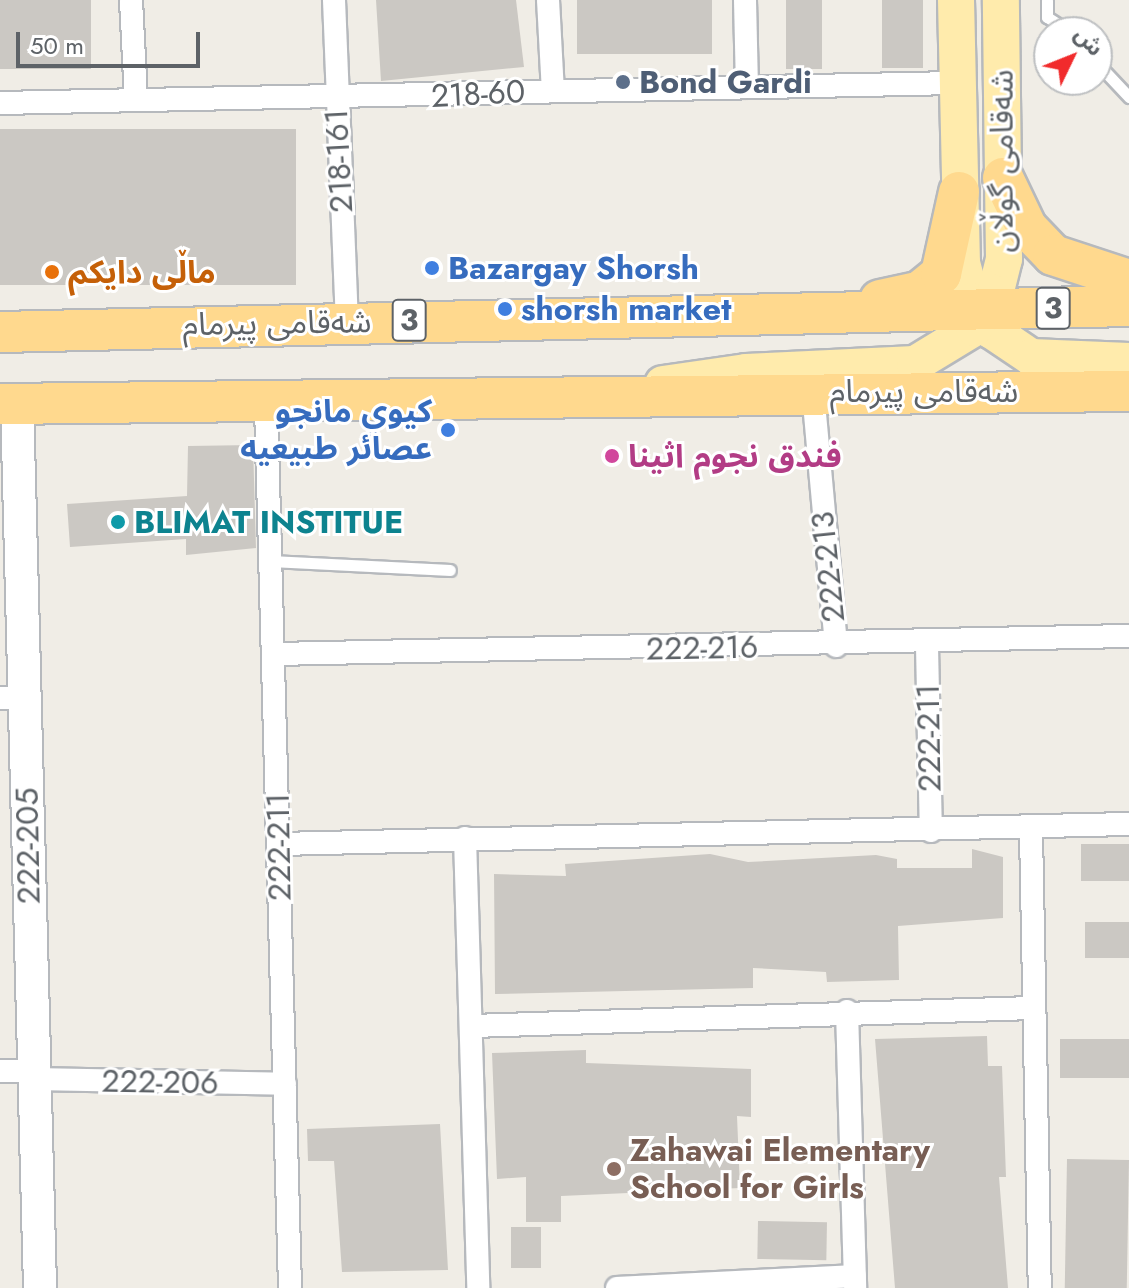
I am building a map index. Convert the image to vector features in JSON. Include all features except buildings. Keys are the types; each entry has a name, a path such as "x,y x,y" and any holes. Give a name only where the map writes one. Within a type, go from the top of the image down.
{"highway":[{"path":"1003,178 1027,228 1053,255 1129,280"},
{"path":"818,313 910,295 935,281 950,257 959,192"},
{"name":"شەقامی پیرمام","path":"0,332 347,321 982,312 1129,306"},
{"name":"شەقامی پیرمام","path":"8,404 266,406 617,395 1129,391"}],"main road":[{"name":"شەقامی گوڵان","path":"956,0 963,273 982,312 1016,350 1046,362 1129,361"},
{"name":"شەقامی گوڵان","path":"617,395 746,372 915,364 953,346 982,312 1004,259 1001,0"}],"street":[{"path":"131,0 136,100"},
{"name":"218-161","path":"334,0 347,321"},
{"path":"548,0 553,91"},
{"path":"745,0 747,87"},
{"name":"218-60","path":"0,103 336,101 553,91 957,83"},
{"name":"222-213","path":"813,392 836,646"},
{"name":"222-205","path":"8,404 12,698 34,1075 40,1288"},
{"name":"222-211","path":"266,406 290,1288"},
{"name":"222-216","path":"275,654 927,646 1129,636"},
{"name":"222-211","path":"927,646 931,831"},
{"path":"279,844 465,838 1031,831 1129,824"},
{"path":"1031,831 1040,1288"},
{"path":"465,838 478,1288"},
{"path":"472,1026 847,1011 1033,1008"},
{"path":"617,1288 855,1282 847,1011"},
{"name":"222-206","path":"0,1071 34,1075 285,1084"}],"lane":[{"path":"1113,80 1129,97"},
{"path":"271,561 450,570"}],"place":[{"name":"Bond Gardi","path":"623,82"},
{"name":"Bazargay Shorsh","path":"432,268"},
{"name":"ماڵی دايكم","path":"52,272"},
{"name":"shorsh market","path":"505,309"},
{"name":"كيوي مانجو عصائر طبيعيه","path":"448,430"},
{"name":"فندق نجوم اثينا","path":"612,456"},
{"name":"BLIMAT INSTITUE","path":"118,522"},
{"name":"Zahawai Elementary School for Girls","path":"614,1169"}]}
